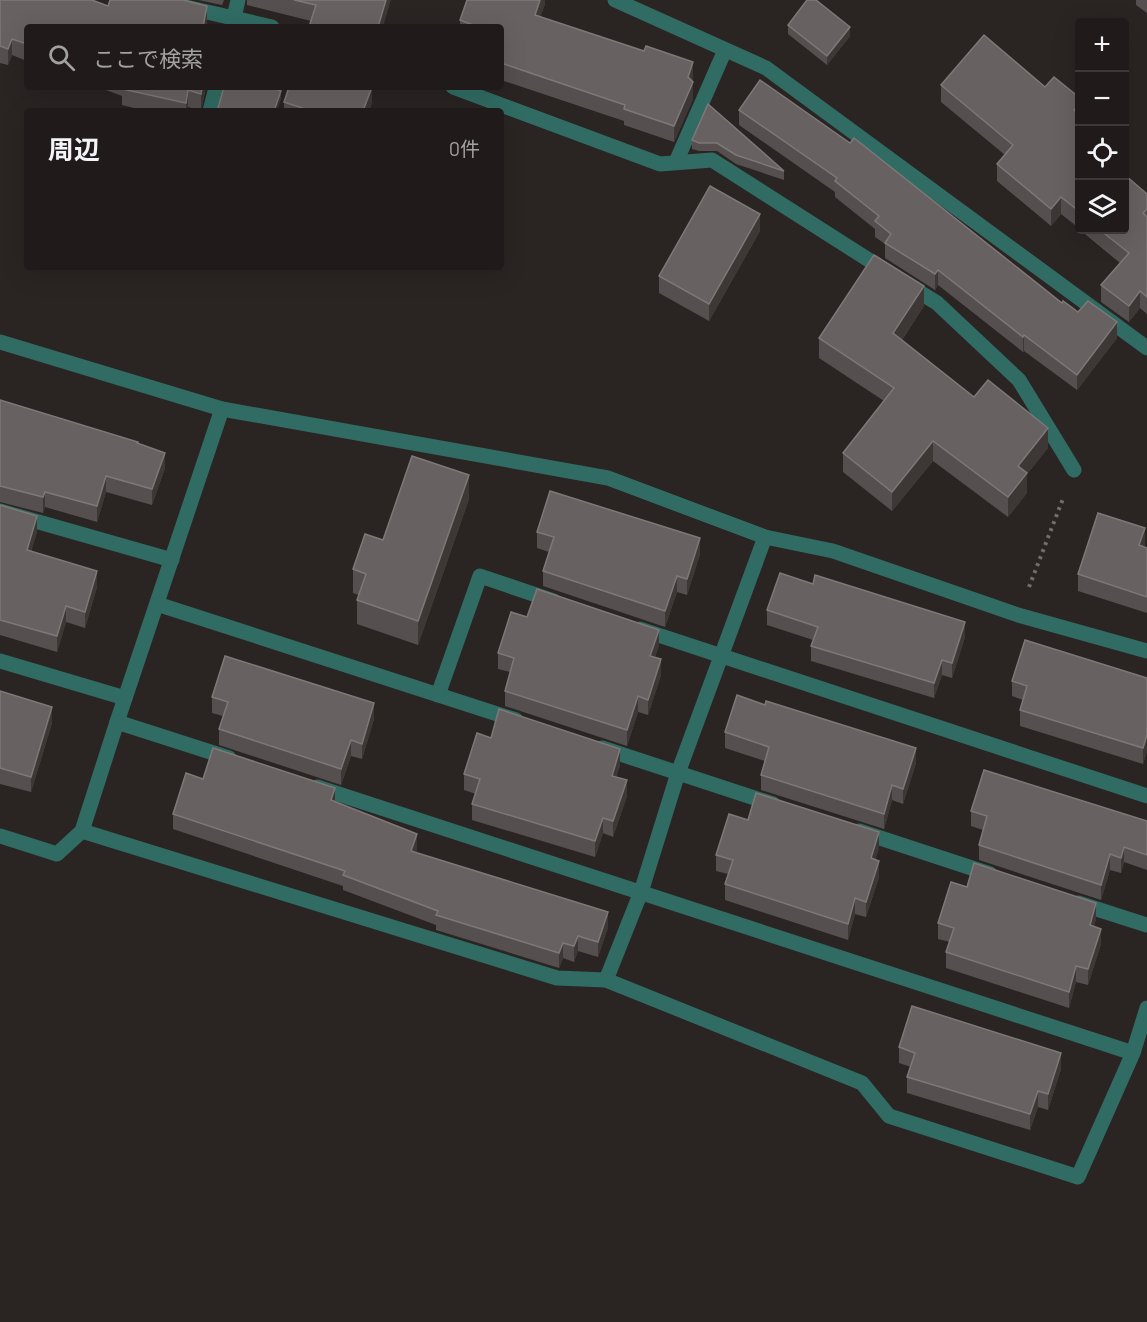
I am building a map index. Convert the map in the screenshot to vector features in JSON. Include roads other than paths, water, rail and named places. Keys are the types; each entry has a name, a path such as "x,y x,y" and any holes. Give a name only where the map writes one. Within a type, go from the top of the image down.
{"street":[{"path":"155,0 233,23 238,0"},
{"path":"619,1 766,68 1147,348"},
{"path":"676,162 725,50"},
{"path":"211,108 215,90"},
{"path":"461,90 660,164 712,160 937,303 1019,380 1074,470"},
{"path":"0,342 222,409 608,478 765,537 833,551 1018,615 1147,651"},
{"path":"0,836 57,854 82,831 222,409"},
{"path":"0,511 172,560"},
{"path":"606,980 641,892 678,773 765,537"},
{"path":"438,695 480,576 567,605"},
{"path":"157,604 525,723"},
{"path":"622,623 1147,796"},
{"path":"0,661 125,698"},
{"path":"117,722 242,763"},
{"path":"591,745 790,809"},
{"path":"299,781 1133,1053"},
{"path":"846,827 1002,878"},
{"path":"82,831 557,978 606,980 862,1083 889,1116 1077,1177 1133,1053 1147,1008"},
{"path":"1069,899 1147,925"}]}
